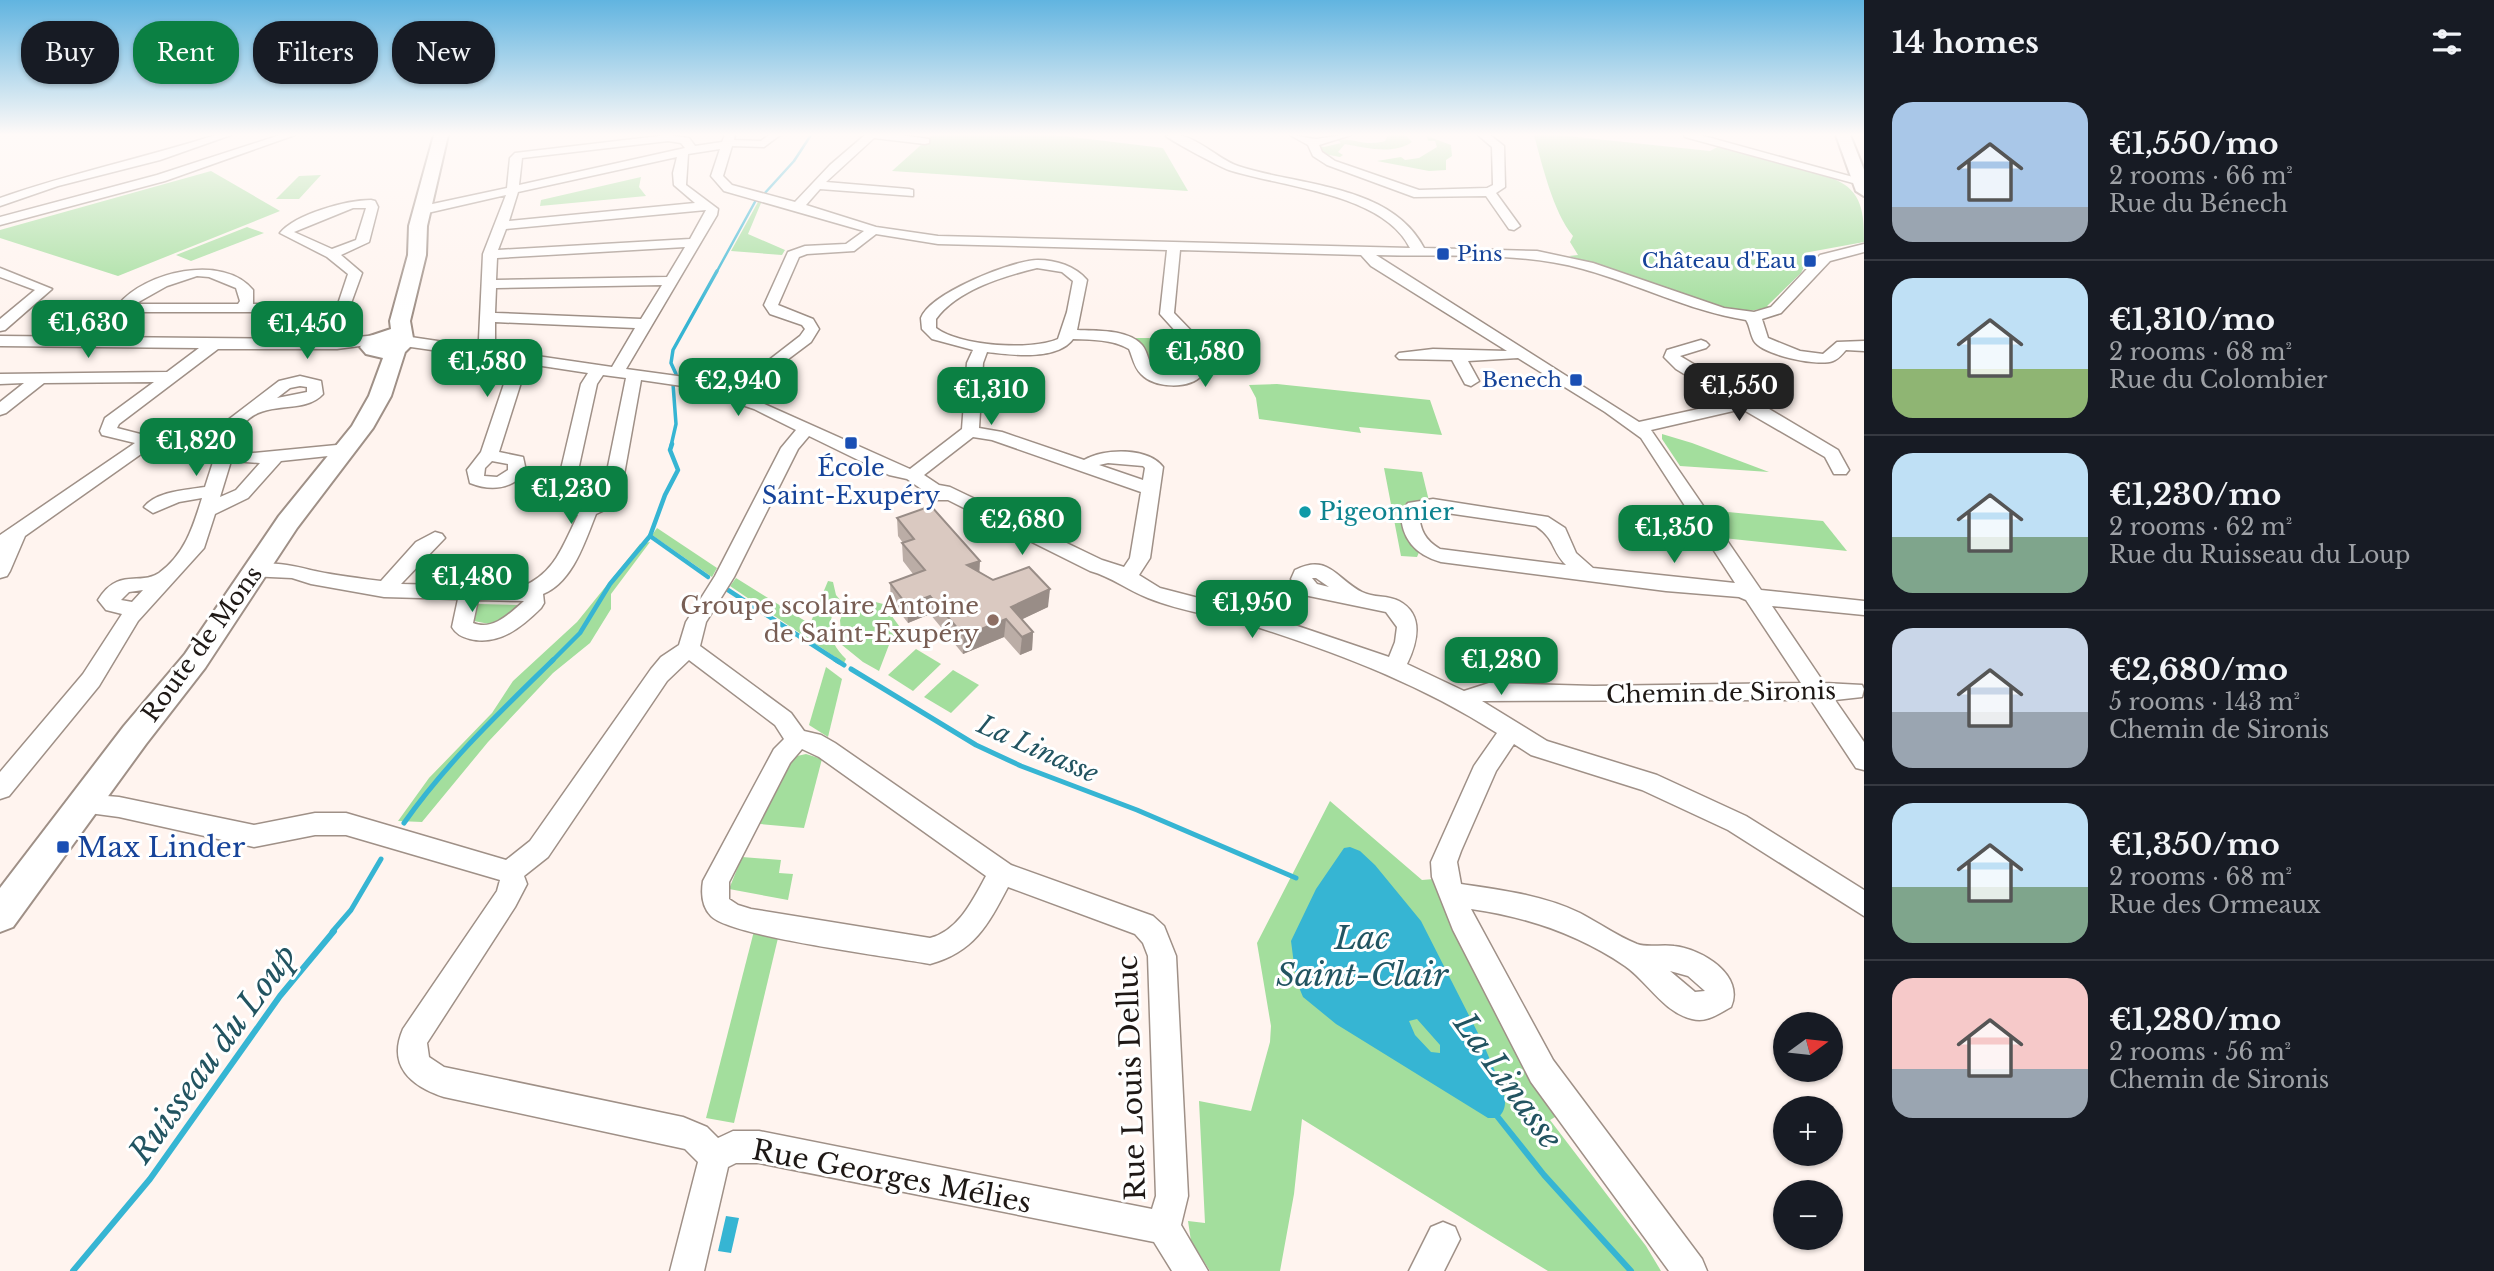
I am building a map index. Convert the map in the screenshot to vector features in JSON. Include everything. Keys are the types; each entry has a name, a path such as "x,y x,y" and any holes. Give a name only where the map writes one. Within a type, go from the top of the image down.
{"main road":[{"name":"Route de Mons","path":"0,916 83,804 195,662 288,522 346,449 377,404 414,272 418,226 427,194"}],"street":[{"path":"0,202 23,194"},
{"path":"0,224 102,194"},
{"path":"423,210 497,194"},
{"path":"470,352 486,343 490,254 512,194"},
{"path":"596,373 589,384 563,499 570,506 589,510 605,505 611,497 625,373 644,324 711,215 712,209 708,205 688,194"},
{"path":"751,194 873,230 938,240 1364,250 1448,248 1562,259 1722,312 1750,316 1767,315 1776,310 1825,258 1861,250"},
{"path":"797,206 809,194"},
{"path":"1339,194 1387,214 1410,234 1417,249"},
{"path":"1387,214 1406,209 1418,198 1418,194"},
{"path":"1491,194 1514,226"},
{"path":"0,202 39,212"},
{"path":"332,254 362,242 371,204 351,204 292,228 286,233 332,254 355,273 332,344"},
{"path":"499,226 708,205"},
{"path":"741,399 774,363 806,339 811,329 808,322 775,311 771,305 793,255 805,250 849,248 873,230"},
{"path":"490,254 694,243"},
{"path":"1041,243 1042,264"},
{"path":"1068,334 1130,342 1138,350 1144,371 1151,376 1179,381 1191,377 1194,374 1196,344 1167,314 1174,246"},
{"path":"1364,250 1376,263 1637,427 1654,443 1751,594 1864,761"},
{"path":"1042,264 1073,272 1080,280 1068,334 1058,346 1042,350 982,346 933,334 927,324 932,311 953,295 1021,268 1042,264"},
{"path":"242,308 247,302 246,290 240,285 200,271 186,274 134,296 125,305 132,308 242,308 344,308"},
{"path":"0,272 45,289 0,327"},
{"path":"489,284 670,281"},
{"path":"0,308 24,308"},
{"path":"1750,316 1755,320 1760,340 1783,351 1824,358 1832,355 1842,345 1864,346"},
{"path":"489,317 644,324"},
{"path":"0,341 332,344 470,352 617,378 625,373 673,380 741,399 895,471 913,475 932,488 1107,577 1127,578 1154,593 1261,621 1395,667 1466,702 1509,733 1539,748 1622,773 1686,798 1737,823 1858,892"},
{"path":"214,344 111,422 107,428 112,433 146,443 216,454 274,458 346,449"},
{"path":"1701,345 1677,351 1672,357 1682,366 1832,454 1840,470"},
{"path":"392,346 596,373"},
{"path":"913,475 970,431 975,363 982,346"},
{"path":"1404,356 1501,356 1520,353"},
{"path":"1457,354 1471,381"},
{"path":"489,455 516,372 522,365"},
{"path":"760,406 764,398 764,375"},
{"path":"0,379 138,379 164,382"},
{"path":"0,410 40,379"},
{"path":"1637,427 1693,417 1744,402"},
{"path":"0,789 91,680 136,610 197,544 213,491 216,454 231,442 230,434 238,418 253,407"},
{"path":"83,804 119,807 254,836 315,824 346,824 510,872 539,849 659,675 669,663 689,649 696,622 724,577 790,448 813,431"},
{"path":"970,431 996,436 1151,489"},
{"path":"0,544 146,443"},
{"path":"1087,466 1101,457 1148,461 1154,467 1140,558 1127,578"},
{"path":"208,510 242,494 274,458"},
{"path":"153,507 175,497 213,491"},
{"path":"1588,575 1568,556 1558,532 1541,521 1433,505 1415,508 1410,512 1416,540 1430,552 1588,575 1742,590 1761,598 1864,608"},
{"path":"262,562 384,590 508,594 533,591 544,586 565,562 589,510"},
{"path":"0,571 18,532"},
{"path":"384,590 422,546 435,538"},
{"path":"136,610 113,605 108,600 124,586 164,580"},
{"path":"469,593 462,627 488,634 503,630 530,607 534,603 533,591"},
{"path":"1356,598 1392,606 1406,620 1407,639 1395,667"},
{"path":"689,649 694,656 783,719 797,740 782,756 716,881 714,892 723,911 739,918 930,951 939,950 960,937 1002,873"},
{"name":"Chemin de Sironis","path":"1466,702 1474,695 1489,691 1594,694 1854,691"},
{"path":"1509,733 1486,766 1448,851 1444,862 1445,877 1462,921 1542,1071 1690,1271"},
{"name":"Rue Louis Delluc","path":"797,740 813,740 1002,873 1132,918 1144,925 1159,945 1172,1196 1164,1228"},
{"name":"Rue Georges Mélies","path":"510,872 514,884 506,899 413,1039 411,1054 418,1069 428,1077 683,1132 696,1138 715,1157 733,1147 759,1147 1164,1228"},
{"path":"1452,895 1536,909 1569,922 1636,958"},
{"path":"687,1271 715,1157"},
{"path":"1164,1228 1191,1271"},
{"path":"1426,1271 1443,1239"}],"green space":[{"path":"128,194 251,194 280,211 118,276 0,238 0,230"},
{"path":"281,194 303,194 299,199 276,199"},
{"path":"566,194 646,196 540,206 541,200"},
{"path":"1552,194 1854,194 1862,213 1864,242 1804,253 1808,259 1801,273 1767,306 1770,307 1750,311 1725,309 1569,256 1578,255 1570,242 1573,236"},
{"path":"758,202 761,203 748,234 785,250 782,255 731,251"},
{"path":"247,227 264,233 191,261 176,255"},
{"path":"1133,338 1182,338 1187,345 1185,375 1159,374 1152,370 1146,349"},
{"path":"1277,384 1430,400 1442,435 1359,427 1361,433 1259,419 1256,398 1249,385"},
{"path":"1662,434 1769,472 1680,466 1662,439"},
{"path":"1384,468 1422,472 1429,501 1412,502 1404,507 1402,513 1407,536 1420,550 1417,557 1401,556"},
{"path":"1707,510 1823,521 1847,551 1723,538"},
{"path":"657,528 717,568 712,577 652,535"},
{"path":"650,542 611,594 611,609 590,643 553,673 488,742 422,822 398,821 429,778 492,713 513,681 577,622 640,544"},
{"path":"736,578 810,624 828,581 833,582 836,595 841,601 832,616 830,631 835,646 846,659 844,663 730,586"},
{"path":"868,600 883,604 902,630 892,637 879,671 842,645 840,620 846,607 858,610 868,608"},
{"path":"478,604 519,605 494,625 474,621"},
{"path":"916,649 941,664 913,691 888,675"},
{"path":"826,667 842,679 828,737 809,725"},
{"path":"953,670 979,685 951,713 924,697"},
{"path":"806,754 822,759 804,828 760,824 791,763 797,756"},
{"path":"1330,801 1422,880 1434,879 1560,1114 1550,1120 1646,1246 1661,1271 1548,1271 1302,1119 1294,1194 1280,1271 1210,1271 1191,1241 1188,1221 1205,1223 1199,1101 1251,1111 1270,1042 1271,1026 1257,943"},
{"path":"742,857 781,860 779,873 793,874 788,900 729,889"},
{"path":"754,931 778,938 734,1123 706,1118"}],"water":[{"name":"Lac Saint-Clair","path":"1344,848 1360,851 1375,865 1421,921 1482,1041 1500,1083 1505,1106 1498,1118 1488,1118 1336,1024 1303,997 1296,980 1291,941 1316,889","holes":["1417,1019 1440,1045 1440,1053 1431,1052 1415,1035 1409,1021"]},
{"path":"726,1216 739,1218 731,1253 718,1251"}],"building":[{"path":"931,506 980,561 967,565 993,580 1029,567 1050,589 1011,607 1033,632 1022,637 1006,619 964,636 930,596 907,605 890,583 925,570 902,543 914,539 897,518"}],"waterway":[{"name":"Ruisseau du Loup","path":"716,273 756,200"},
{"name":"Ruisseau du Loup","path":"676,374 671,363 673,350 717,271"},
{"name":"Ruisseau du Loup","path":"671,446 676,424 673,384"},
{"name":"Ruisseau du Loup","path":"650,536 665,495 678,470 670,450 672,444"},
{"name":"Ruisseau du Loup","path":"553,660 580,633 610,584 650,536"},
{"name":"La Linasse","path":"650,536 708,577"},
{"name":"La Linasse","path":"728,590 839,662"},
{"name":"Ruisseau du Loup","path":"404,823 456,758 553,660"},
{"name":"La Linasse","path":"836,660 844,665"},
{"name":"La Linasse","path":"851,669 976,745 1021,766 1137,810 1296,878"},
{"name":"Ruisseau du Loup","path":"332,932 351,910 381,859"},
{"name":"Ruisseau du Loup","path":"73,1271 150,1179 280,996 334,931"},
{"name":"La Linasse","path":"1497,1116 1544,1175 1631,1271"}],"place":[{"name":"Pins","path":"1443,254"},
{"name":"Château d'Eau","path":"1810,261"},
{"name":"Benech","path":"1576,380"},
{"name":"École Saint-Exupéry","path":"851,443"},
{"name":"Pigeonnier","path":"1305,512"},
{"name":"Groupe scolaire Antoine de Saint-Exupéry","path":"993,620"},
{"name":"Max Linder","path":"63,847"}]}
